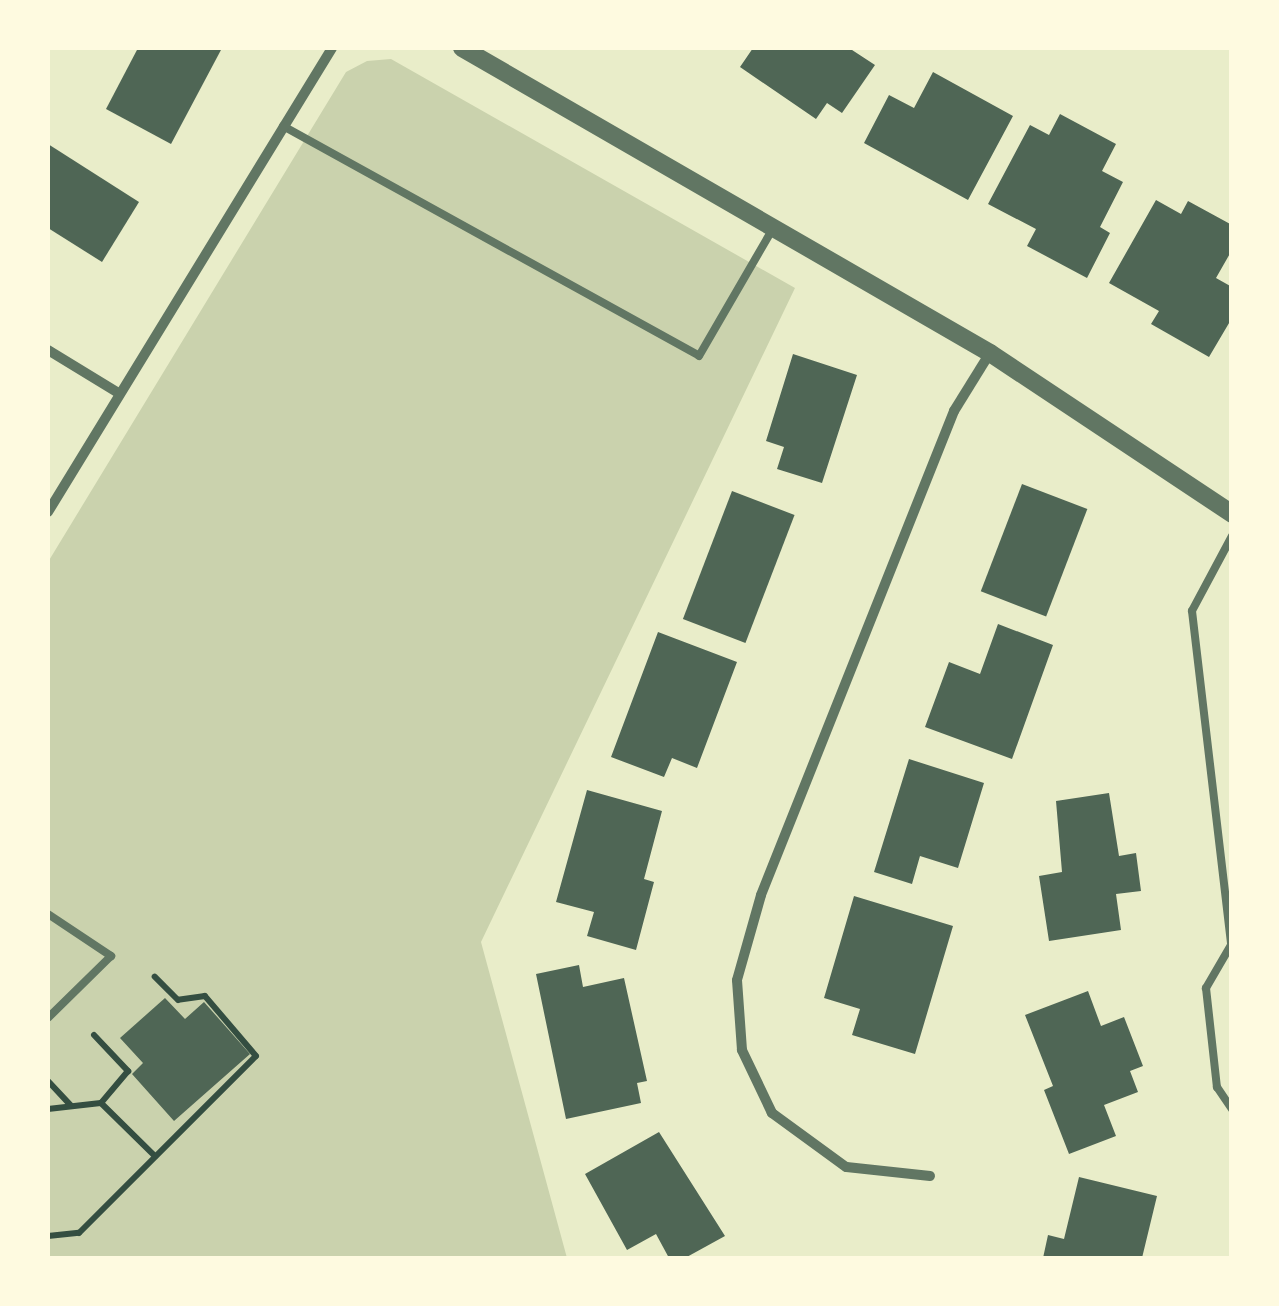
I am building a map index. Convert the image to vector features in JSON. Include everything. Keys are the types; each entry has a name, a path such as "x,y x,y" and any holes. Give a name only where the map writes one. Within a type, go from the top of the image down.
{"street":[{"path":"48,512 332,48"},
{"path":"462,48 990,353 1232,514"},
{"path":"48,350 120,394"},
{"path":"930,1176 846,1167 784,1124 754,1084 742,1050 738,980 761,895 954,411 990,353"}],"lane":[{"path":"282,126 699,356 774,226"},
{"path":"1232,536 1192,612 1231,945 1206,988 1217,1086 1232,1109"},
{"path":"48,914 111,956 48,1018"}],"path":[{"path":"48,1236 79,1233 256,1056 205,996 178,1000 155,976"},
{"path":"48,1109 101,1103 128,1071 94,1035"},
{"path":"48,1080 71,1106"},
{"path":"101,1103 155,1156"}],"green space":[{"path":"391,59 795,288 481,942 567,1258 48,1258 48,562 346,72 367,61"}],"building":[{"path":"138,48 222,48 171,144 106,109"},
{"path":"753,48 849,48 875,65 842,113 827,103 816,119 740,67"},
{"path":"933,72 1013,116 968,200 864,143 889,95 914,108"},
{"path":"1060,114 1116,144 1102,171 1123,182 1100,227 1110,233 1087,278 1027,246 1036,229 988,204 1030,125 1049,135"},
{"path":"48,144 139,202 102,262 48,228"},
{"path":"1156,200 1181,214 1188,201 1232,225 1232,250 1216,278 1232,287 1232,318 1209,357 1151,324 1159,311 1109,283"},
{"path":"793,354 857,375 822,483 777,469 784,447 766,441"},
{"path":"1022,484 1087,509 1046,616 981,591"},
{"path":"732,491 795,515 745,643 683,619"},
{"path":"998,624 1053,645 1012,759 925,727 949,662 980,674"},
{"path":"658,632 737,662 697,768 672,758 664,777 611,757"},
{"path":"909,759 984,783 958,868 920,856 912,884 874,872"},
{"path":"587,790 662,811 644,879 654,882 636,950 587,936 594,912 556,902"},
{"path":"1109,793 1119,856 1136,853 1141,891 1116,894 1121,930 1049,941 1039,876 1062,872 1056,801"},
{"path":"854,896 953,926 915,1054 852,1035 860,1009 824,998"},
{"path":"579,965 583,987 624,978 647,1081 637,1083 641,1103 566,1119 536,974"},
{"path":"1088,991 1101,1026 1124,1017 1143,1066 1130,1071 1138,1092 1104,1105 1116,1136 1069,1154 1044,1090 1053,1086 1025,1015"},
{"path":"165,998 185,1019 204,1002 250,1054 174,1121 132,1074 143,1063 120,1038"},
{"path":"659,1132 725,1236 685,1258 669,1258 656,1234 627,1250 585,1174"},
{"path":"1079,1177 1157,1196 1142,1258 1043,1258 1048,1235 1064,1239"}]}
